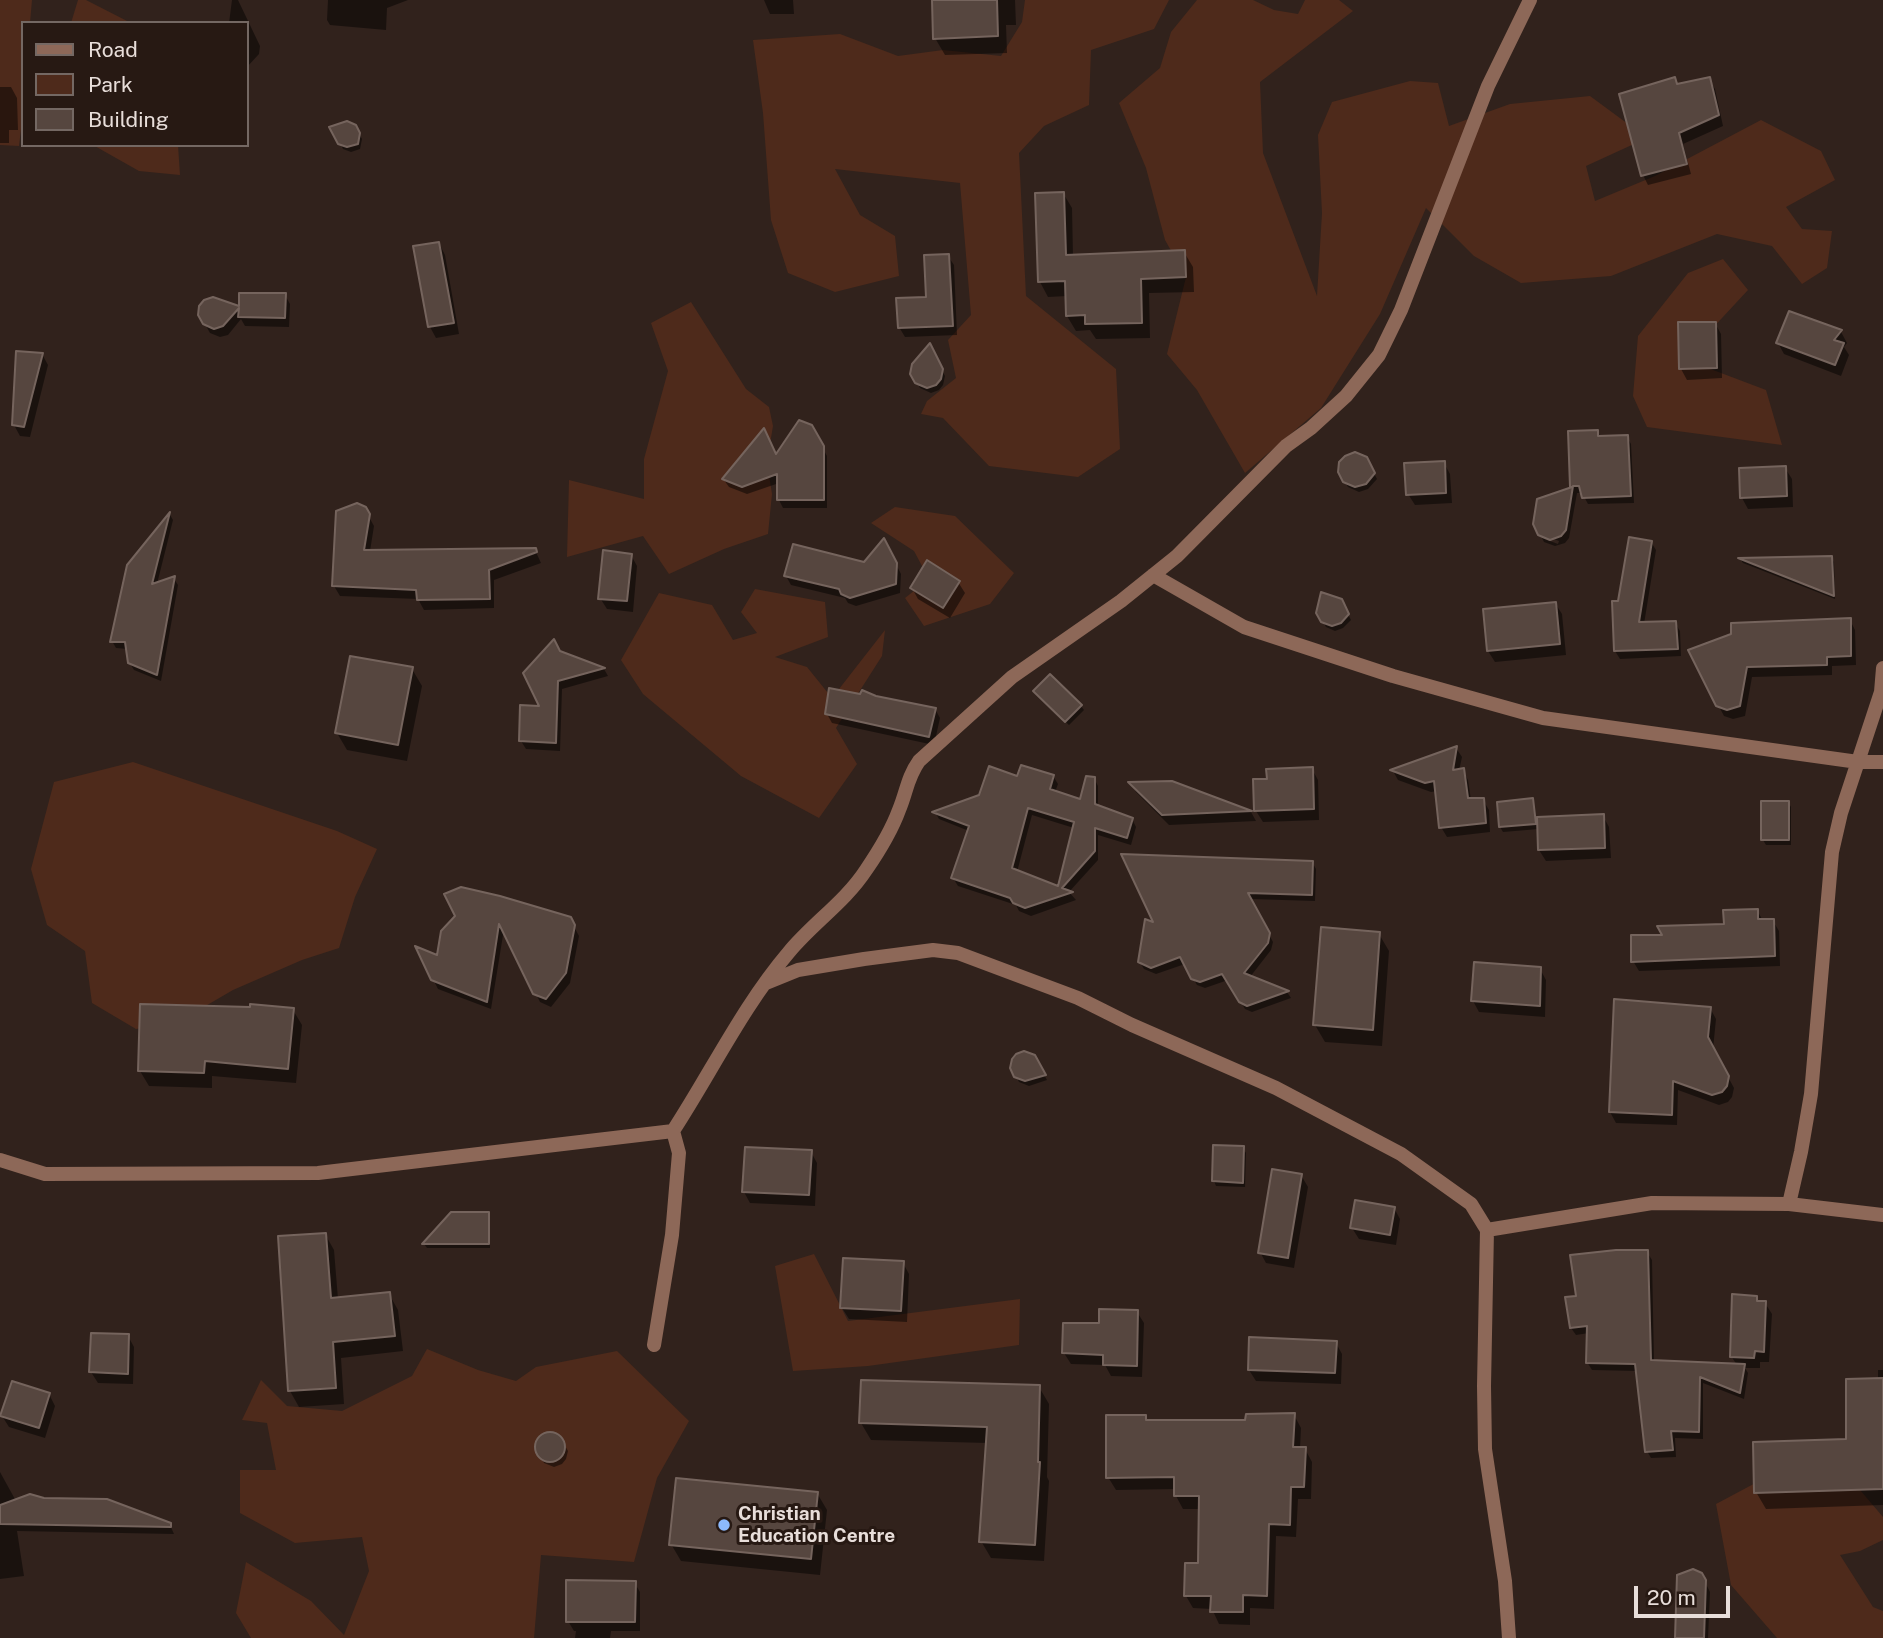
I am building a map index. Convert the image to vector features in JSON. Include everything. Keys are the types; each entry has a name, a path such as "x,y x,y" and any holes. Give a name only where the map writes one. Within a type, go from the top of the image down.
{"street":[{"path":"654,1345 672,1235 679,1153 673,1130 701,1087 725,1041 790,950 847,896 863,875 885,842 905,795 909,774 919,761 1012,677 1121,601 1177,556 1286,446 1311,428 1346,396 1379,355 1401,310 1488,86 1530,0"},
{"path":"1153,575 1244,627 1393,676 1543,718 1858,762 1883,762"},
{"path":"1789,1204 1811,1094 1832,852 1841,813 1881,692 1883,668"},
{"path":"765,984 799,970 864,959 933,950 958,953 1078,998 1132,1025 1276,1088 1401,1154 1471,1204 1487,1230 1483,1386 1485,1449 1505,1581 1509,1638"},
{"path":"0,1160 45,1174 318,1173 673,1130"},
{"path":"1487,1230 1652,1203 1789,1204 1883,1215"}],"green space":[{"path":"0,0 32,0 30,21 21,21 19,146 0,145"},
{"path":"78,0 86,0 127,21 72,21"},
{"path":"1025,0 1169,0 1154,29 1091,50 1089,105 1044,126 1019,153 1026,296 1116,369 1120,449 1078,477 989,466 943,418 921,414 927,401 956,378 948,340 971,315 960,183 835,169 860,215 895,236 899,276 835,292 788,273 771,220 763,113 753,40 840,34 898,56 943,50 1001,56 1022,22"},
{"path":"1197,0 1253,0 1274,10 1298,14 1305,0 1339,0 1353,11 1260,82 1263,153 1317,296 1322,213 1318,135 1332,102 1410,81 1438,83 1449,126 1510,104 1590,96 1647,138 1586,166 1595,201 1655,176 1761,120 1821,151 1835,180 1786,207 1802,229 1832,231 1827,268 1802,284 1772,246 1717,234 1611,276 1521,283 1474,256 1426,208 1380,314 1321,408 1245,473 1197,390 1167,354 1186,277 1165,240 1146,168 1119,103 1160,68 1171,32"},
{"path":"97,147 178,147 180,175 139,171"},
{"path":"1723,259 1748,290 1684,359 1766,390 1782,445 1647,427 1633,396 1638,336 1688,273"},
{"path":"691,302 746,389 769,407 773,426 767,462 772,494 768,534 724,549 669,574 643,536 567,557 569,480 644,499 644,459 668,371 651,323"},
{"path":"895,507 955,516 1014,573 990,604 924,626 905,598 929,579 914,551 871,523"},
{"path":"755,589 825,602 828,637 775,657 807,667 832,698 885,630 882,656 836,728 857,764 819,818 741,776 643,694 621,660 659,593 712,605 733,640 757,633 741,612"},
{"path":"133,762 337,831 377,849 355,897 339,948 302,960 233,990 178,1022 136,1029 92,1003 85,951 47,925 31,869 54,782"},
{"path":"814,1254 848,1321 1020,1299 1019,1345 868,1366 793,1371 775,1266"},
{"path":"427,1349 478,1370 516,1381 536,1367 617,1351 689,1421 657,1478 634,1562 541,1555 534,1638 251,1638 236,1613 246,1562 311,1601 344,1635 369,1571 362,1537 295,1543 240,1513 240,1470 276,1470 267,1423 242,1420 261,1380 287,1406 342,1411 412,1376"},
{"path":"1849,1477 1883,1517 1883,1540 1860,1551 1840,1555 1873,1607 1883,1611 1883,1638 1777,1638 1731,1585 1716,1504 1763,1479"}],"building":[{"path":"932,0 997,0 998,36 933,39"},
{"path":"1675,77 1677,84 1710,77 1719,115 1679,133 1687,164 1641,176 1619,94"},
{"path":"347,121 356,125 360,133 358,144 347,147 338,144 329,127"},
{"path":"1064,192 1066,255 1185,250 1186,277 1141,279 1142,323 1085,324 1085,315 1066,316 1065,281 1038,282 1035,193"},
{"path":"439,242 454,323 428,327 413,246"},
{"path":"949,254 953,326 898,328 896,298 926,297 924,255"},
{"path":"239,293 286,293 285,318 238,317 239,308 223,326 214,329 203,324 198,315 199,306 204,300 213,297 239,306"},
{"path":"1789,311 1842,330 1834,340 1844,343 1835,365 1776,343"},
{"path":"1678,322 1716,322 1717,368 1679,369"},
{"path":"930,343 943,369 941,379 936,385 927,388 915,383 910,374 912,364"},
{"path":"16,351 43,353 24,427 12,425"},
{"path":"799,420 812,425 824,446 824,500 777,500 777,474 742,487 722,479 764,428 776,454"},
{"path":"1598,430 1598,436 1628,435 1631,496 1582,498 1579,486 1573,486 1566,530 1561,536 1550,540 1538,535 1533,524 1537,499 1572,487 1568,431"},
{"path":"1355,452 1367,457 1375,473 1366,484 1355,487 1343,482 1338,472 1339,462"},
{"path":"1445,461 1446,493 1406,495 1404,463"},
{"path":"1786,466 1787,496 1740,498 1739,468"},
{"path":"357,503 366,507 370,514 364,550 536,548 537,552 489,570 490,599 417,600 416,590 332,586 336,511"},
{"path":"170,512 152,584 175,576 157,675 128,663 125,642 110,642 127,565"},
{"path":"1629,537 1652,541 1639,622 1676,621 1678,649 1614,651 1612,601 1618,601"},
{"path":"884,538 897,563 896,584 850,598 841,594 839,589 784,576 793,544 864,562"},
{"path":"603,550 632,554 627,601 598,599"},
{"path":"1832,556 1834,596 1738,558"},
{"path":"927,560 960,581 943,608 910,588"},
{"path":"1321,592 1342,599 1349,614 1341,623 1332,626 1321,622 1316,613"},
{"path":"1556,602 1560,644 1487,651 1483,609"},
{"path":"1851,618 1851,656 1827,657 1827,665 1747,667 1740,706 1727,710 1716,706 1688,650 1731,634 1731,623"},
{"path":"554,639 560,651 605,668 558,681 556,743 519,741 520,705 539,706 523,673"},
{"path":"350,656 413,667 398,745 335,733"},
{"path":"1050,674 1082,705 1065,722 1033,691"},
{"path":"829,688 860,694 862,690 876,696 936,708 929,737 825,714"},
{"path":"1457,746 1453,770 1464,768 1468,798 1484,798 1486,823 1439,828 1434,781 1425,783 1390,770"},
{"path":"1021,765 1054,775 1050,789 1080,799 1086,776 1095,777 1095,804 1133,818 1127,838 1095,828 1095,851 1062,888 1073,892 1025,908 1013,903 1010,898 951,878 969,826 932,812 979,795 989,766 1017,776","holes":["1028,808 1074,822 1058,886 1012,868"]},
{"path":"1313,767 1314,809 1254,811 1253,779 1267,779 1266,769"},
{"path":"1172,781 1252,811 1162,815 1128,782"},
{"path":"1533,798 1536,824 1499,827 1497,802"},
{"path":"1761,801 1789,801 1789,840 1761,840"},
{"path":"1604,814 1605,848 1538,850 1537,817"},
{"path":"1121,854 1313,861 1312,895 1248,893 1270,933 1268,943 1244,973 1289,991 1247,1006 1239,1002 1222,974 1200,982 1191,979 1180,957 1151,968 1138,962 1145,919 1153,922"},
{"path":"461,887 571,917 575,925 566,973 546,999 533,994 499,924 487,1002 431,980 415,946 437,955 441,931 455,916 444,894"},
{"path":"1758,909 1758,919 1774,919 1775,956 1631,962 1631,935 1662,935 1657,926 1724,924 1723,910"},
{"path":"1321,927 1380,932 1373,1030 1313,1025"},
{"path":"1474,962 1541,967 1540,1006 1471,1001"},
{"path":"1614,999 1711,1007 1708,1037 1729,1076 1727,1086 1722,1092 1712,1095 1673,1081 1672,1115 1609,1112"},
{"path":"140,1004 250,1007 250,1004 294,1008 288,1069 205,1061 204,1073 138,1071"},
{"path":"1024,1051 1035,1055 1046,1075 1025,1081 1014,1077 1010,1068 1012,1059"},
{"path":"1213,1145 1244,1146 1243,1183 1212,1181"},
{"path":"745,1147 812,1150 809,1195 742,1192"},
{"path":"1272,1169 1302,1174 1288,1258 1258,1253"},
{"path":"1355,1200 1395,1207 1390,1235 1350,1228"},
{"path":"451,1212 489,1212 489,1244 422,1244"},
{"path":"326,1233 331,1298 390,1292 395,1336 333,1342 336,1388 288,1391 278,1236"},
{"path":"1648,1250 1651,1360 1745,1364 1740,1393 1700,1377 1699,1432 1671,1431 1673,1450 1645,1452 1635,1364 1586,1363 1587,1326 1570,1328 1565,1297 1576,1296 1570,1255"},
{"path":"843,1258 904,1261 901,1311 840,1308"},
{"path":"1732,1294 1757,1296 1757,1301 1766,1301 1764,1352 1755,1351 1754,1358 1730,1357"},
{"path":"1099,1309 1138,1310 1137,1366 1103,1365 1103,1355 1062,1353 1063,1323 1099,1323"},
{"path":"91,1333 129,1334 128,1374 89,1372"},
{"path":"1249,1337 1337,1341 1335,1373 1248,1370"},
{"path":"1883,1378 1883,1489 1754,1493 1753,1442 1846,1439 1846,1379"},
{"path":"861,1380 1040,1385 1040,1462 1035,1545 979,1542 987,1427 859,1423"},
{"path":"12,1381 50,1393 39,1428 0,1416"},
{"path":"1295,1413 1293,1447 1306,1447 1304,1487 1291,1487 1290,1525 1269,1524 1267,1596 1243,1595 1243,1612 1210,1612 1211,1596 1184,1596 1185,1563 1198,1563 1199,1496 1174,1496 1174,1477 1106,1478 1106,1415 1146,1415 1146,1420 1245,1420 1246,1414"},
{"path":"550,1432 561,1436 565,1447 561,1458 550,1462 539,1458 535,1447 539,1436"},
{"path":"676,1478 818,1492 811,1559 669,1545"},
{"path":"30,1494 44,1498 107,1499 171,1523 171,1527 0,1524 0,1505"},
{"path":"1693,1569 1702,1573 1706,1580 1704,1638 1675,1638 1677,1575"},
{"path":"566,1580 636,1581 635,1622 566,1622"}],"place":[{"name":"Christian Education Centre","path":"724,1525"}]}
